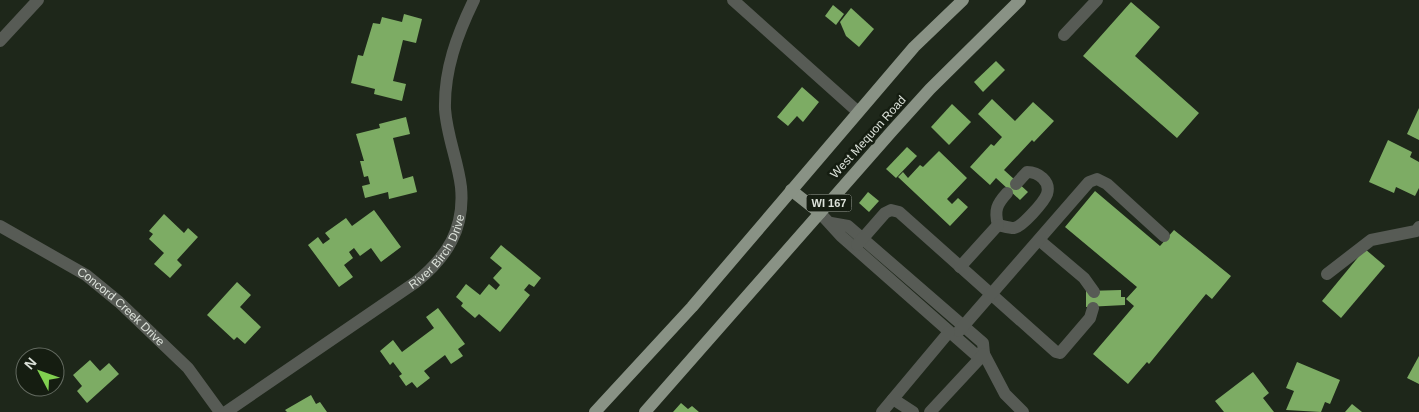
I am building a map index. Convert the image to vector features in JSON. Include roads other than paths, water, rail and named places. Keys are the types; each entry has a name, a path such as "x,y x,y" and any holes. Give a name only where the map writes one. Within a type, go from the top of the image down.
{"main road":[{"name":"West Mequon Road","path":"594,412 692,307 857,111 914,47 963,0"},
{"name":"West Mequon Road","path":"645,412 930,89 1020,0"},
{"path":"791,190 820,213"}],"street":[{"path":"0,41 38,0"},
{"name":"River Birch Drive","path":"226,412 416,282 436,266 450,246 459,226 461,187 448,138 445,108 447,75 453,46 474,0"},
{"path":"733,0 857,111"},
{"path":"1064,35 1097,0"},
{"path":"1027,172 1035,172 1042,177 1047,187 1046,195 1020,226 1013,228 998,225 995,214 996,208 1027,172"},
{"path":"882,412 952,334 963,326 1089,182 1098,179 1107,184 1164,236"},
{"path":"858,243 886,213 890,210 899,212 1056,352 1060,353 1090,318 1093,308"},
{"path":"820,213 983,343 984,354 1005,394 1023,412"},
{"path":"960,267 998,225"},
{"name":"Concord Creek Drive","path":"0,226 86,275 120,302 188,368 220,412"},
{"path":"1327,274 1371,240 1416,231 1419,227"},
{"path":"1039,240 1084,278 1094,292"},
{"path":"858,243 952,334 976,355 984,354"},
{"path":"930,412 984,354"},
{"path":"893,399 913,412"}]}
